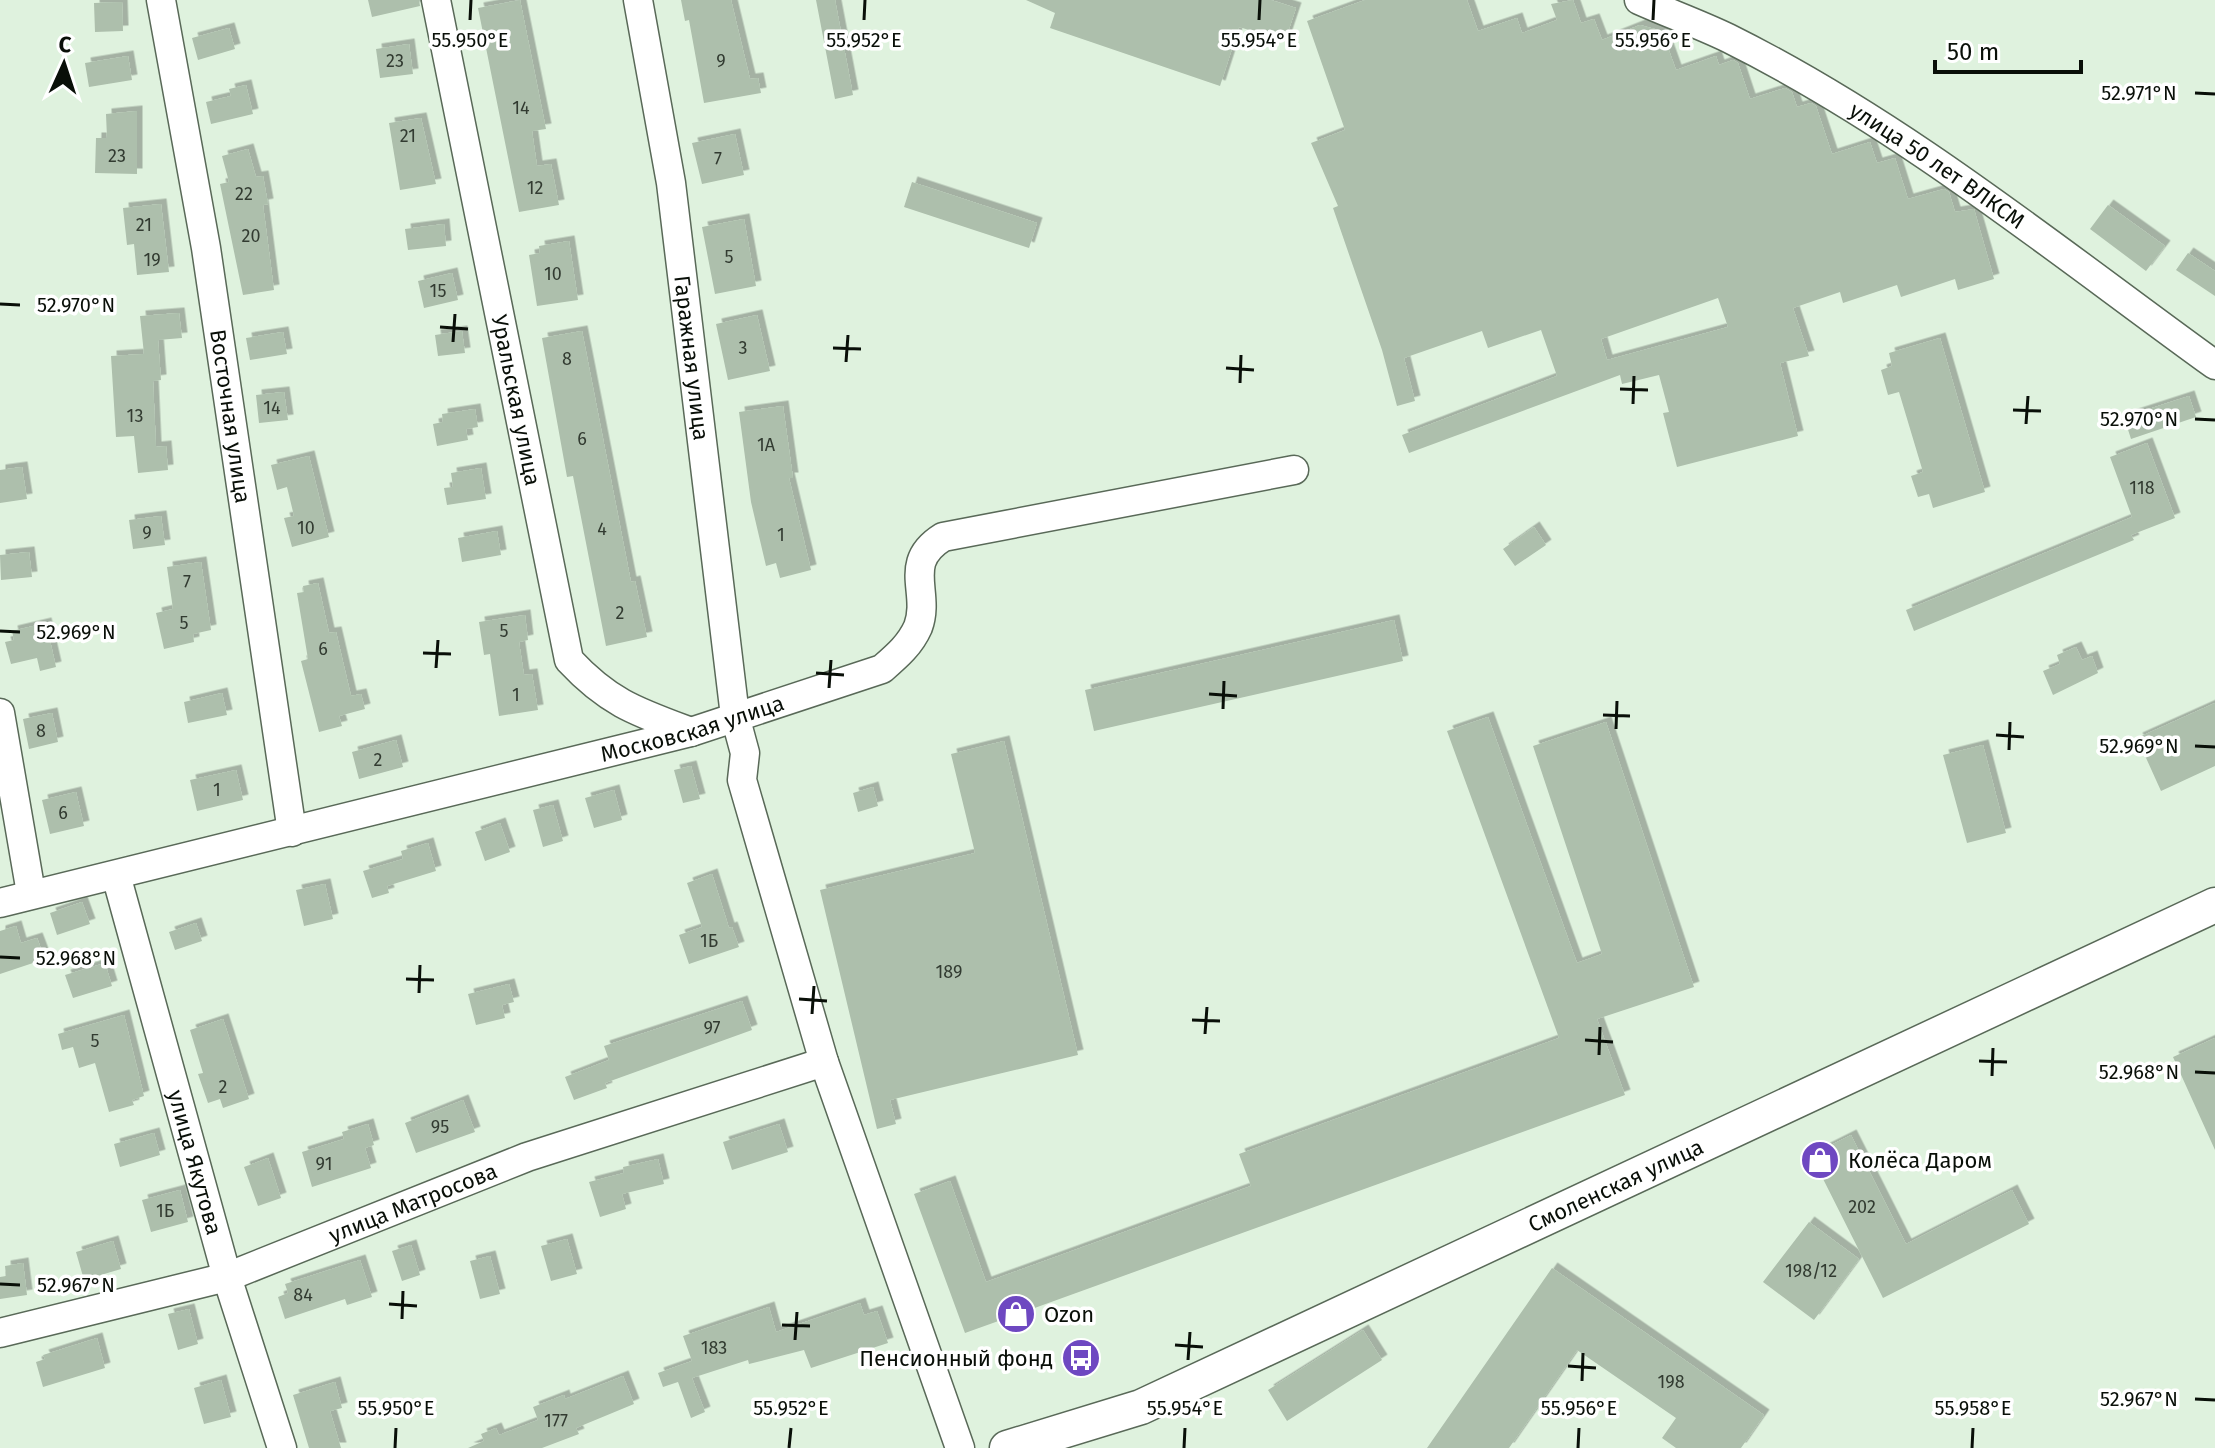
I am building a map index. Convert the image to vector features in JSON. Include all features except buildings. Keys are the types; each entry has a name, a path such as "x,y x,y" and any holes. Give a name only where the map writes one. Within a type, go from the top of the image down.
{"main road":[{"name":"Смоленская улица","path":"1007,1448 1141,1407 2215,905"}],"street":[{"name":"Восточная улица","path":"161,0 206,248 292,832"},
{"name":"Уральская улица","path":"436,0 569,660 595,688 627,708 691,732"},
{"name":"Гаражная улица","path":"638,0 671,183 735,716 745,753 742,780 824,1062 960,1448"},
{"name":"улица 50 лет ВЛКСМ","path":"1639,0 1727,38 1836,99 1939,165 2215,365"},
{"name":"Московская улица","path":"0,903 691,732 882,669 906,648 919,624 919,564 928,546 943,537 1294,470"},
{"path":"0,713 31,893"},
{"name":"улица Якутова","path":"116,875 227,1277 282,1448"},
{"name":"улица Матросова","path":"0,1333 227,1277 527,1157 824,1062"}],"place":[{"name":"Колёса Даром","path":"1820,1160"},
{"name":"Ozon","path":"1016,1314"},
{"name":"Пенсионный фонд","path":"1081,1358"}]}
